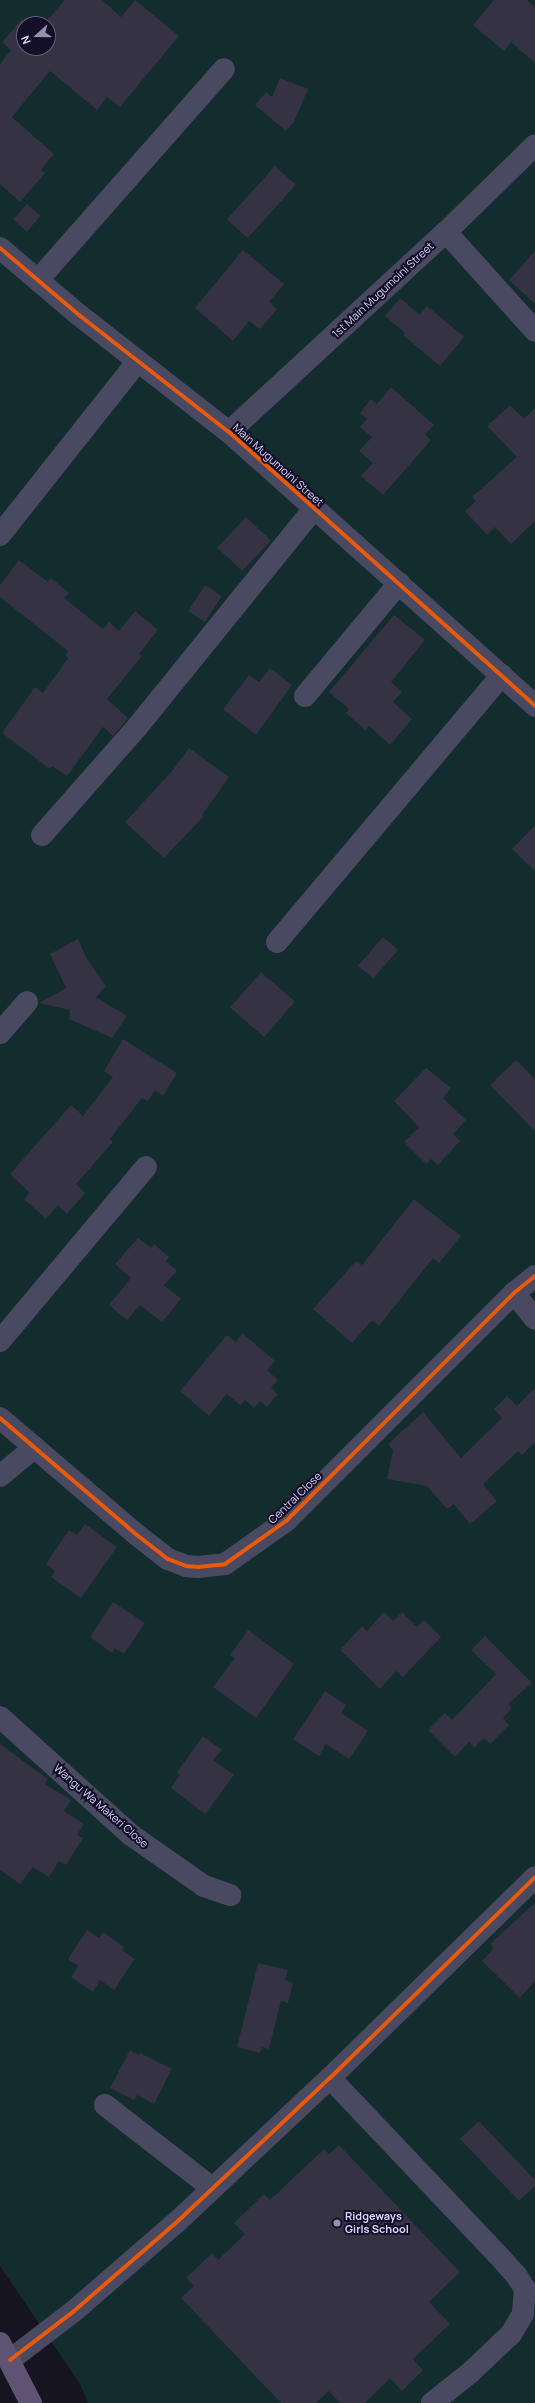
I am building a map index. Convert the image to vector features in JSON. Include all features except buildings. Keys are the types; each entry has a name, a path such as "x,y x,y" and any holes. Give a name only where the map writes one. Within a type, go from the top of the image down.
{"main road":[{"path":"5,2351 31,2403"}],"street":[{"path":"38,280 224,69"},
{"name":"1st Main Mugumoini Street","path":"229,432 446,232 535,145"},
{"path":"446,232 535,331"},
{"name":"Main Mugumoini Street","path":"0,248 138,361 229,432 535,706"},
{"path":"0,535 138,361"},
{"path":"42,835 138,726 314,509"},
{"path":"305,696 399,583"},
{"path":"277,942 502,675"},
{"path":"0,1033 27,1002"},
{"path":"0,1341 146,1167"},
{"name":"Central Close","path":"0,1418 137,1535 168,1559 186,1566 198,1567 225,1564 286,1521 514,1293 535,1276"},
{"path":"514,1293 535,1319"},
{"path":"0,1476 35,1448"},
{"name":"Wangu Wa Makeri Close","path":"0,1717 131,1835 204,1886 230,1894"},
{"path":"5,2351 122,2271 330,2078 535,1877"},
{"path":"330,2078 498,2254 516,2274 524,2289 523,2314 511,2334 471,2372 432,2403"},
{"path":"105,2105 212,2188"}],"green space":[{"path":"0,0 535,0 535,2403 88,2403 80,2384 0,2266"}],"cycle path":[{"path":"0,248 79,315 229,432 535,706"},
{"path":"0,1418 137,1535 168,1559 186,1566 198,1567 225,1564 286,1521 514,1293 535,1276"},
{"path":"10,2360 74,2311 178,2221 330,2078 535,1877"}],"place":[{"name":"Ridgeways Girls School","path":"337,2223"}]}
